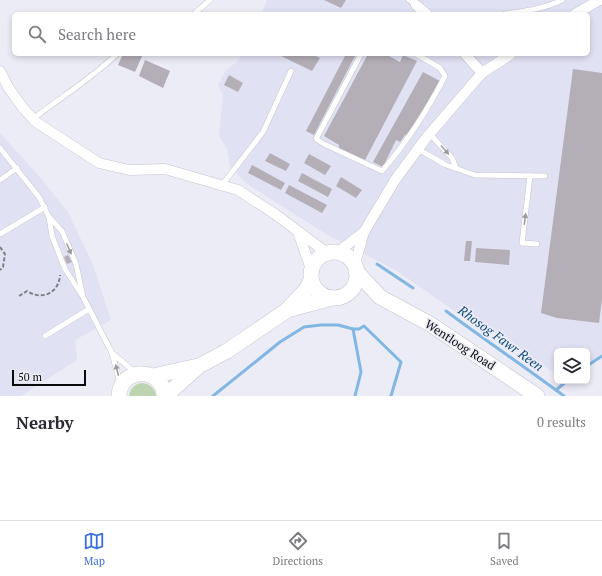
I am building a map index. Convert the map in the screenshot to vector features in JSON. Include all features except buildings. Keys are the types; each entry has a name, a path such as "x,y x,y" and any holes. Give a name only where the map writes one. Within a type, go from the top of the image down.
{"main road":[{"path":"167,396 199,366 227,351 286,311 306,290 314,262 320,257 332,253 348,257 355,269 356,280 354,285 339,296 286,311"},
{"name":"Wentloog Road","path":"355,269 380,297 430,324 537,396"},
{"path":"311,275 318,291 324,296 339,296"},
{"name":"Wentloog Road","path":"339,296 359,294 380,297"},
{"path":"153,376 199,366"},
{"path":"120,391 130,376 146,374 153,376 159,381 162,386 164,396"}],"street":[{"path":"579,12 600,0"},
{"path":"467,56 482,73"},
{"path":"355,269 364,232 395,180 430,134 482,73 508,56"},
{"path":"0,71 23,108 34,119 99,164 130,170 165,169 238,190 332,253 364,232"},
{"path":"298,231 311,275"}],"lane":[{"path":"196,12 210,0"},
{"path":"520,12 550,6 562,0"},
{"path":"34,119 60,98 86,81 115,56"},
{"path":"359,56 316,139 382,171 413,133 445,76 440,68 419,56"},
{"path":"222,185 263,132 291,71"},
{"path":"430,134 452,158 456,168"},
{"path":"0,148 39,197 49,217 62,231 76,264 83,297"},
{"path":"418,149 446,165 475,175 545,176"},
{"path":"0,180 17,168"},
{"path":"530,176 522,243 537,244"},
{"path":"0,234 44,207"},
{"path":"49,217 52,236 65,269 83,297 112,353 120,391"},
{"path":"45,336 89,309"},
{"path":"112,353 138,374"}],"path":[{"path":"0,247 5,254 5,261 0,270"},
{"path":"19,296 27,291 34,296 41,296 50,293 56,288 60,280 60,271 65,269"}],"shaded area":[{"path":"267,0 602,0 602,354 590,364 590,348 554,348 554,373 506,340 463,317 397,271 329,236 247,184 230,167 227,149 219,136 223,94 218,85 226,70 238,61 240,56 590,56 590,12 262,12"},
{"path":"0,133 38,175 68,212 93,265 111,320 75,340 77,360 21,396 0,396"}],"green space":[{"path":"142,383 152,387 156,396 129,396 133,387"}],"waterway":[{"path":"377,264 413,288"},
{"name":"Rhosog Fawr Reen","path":"446,311 564,396"},
{"path":"213,396 280,342 304,327 321,325 338,325 353,329 359,329 364,326 401,362 391,396"},
{"path":"353,329 361,372 355,396"},
{"path":"590,364 602,356"},
{"path":"556,390 563,384"}]}
